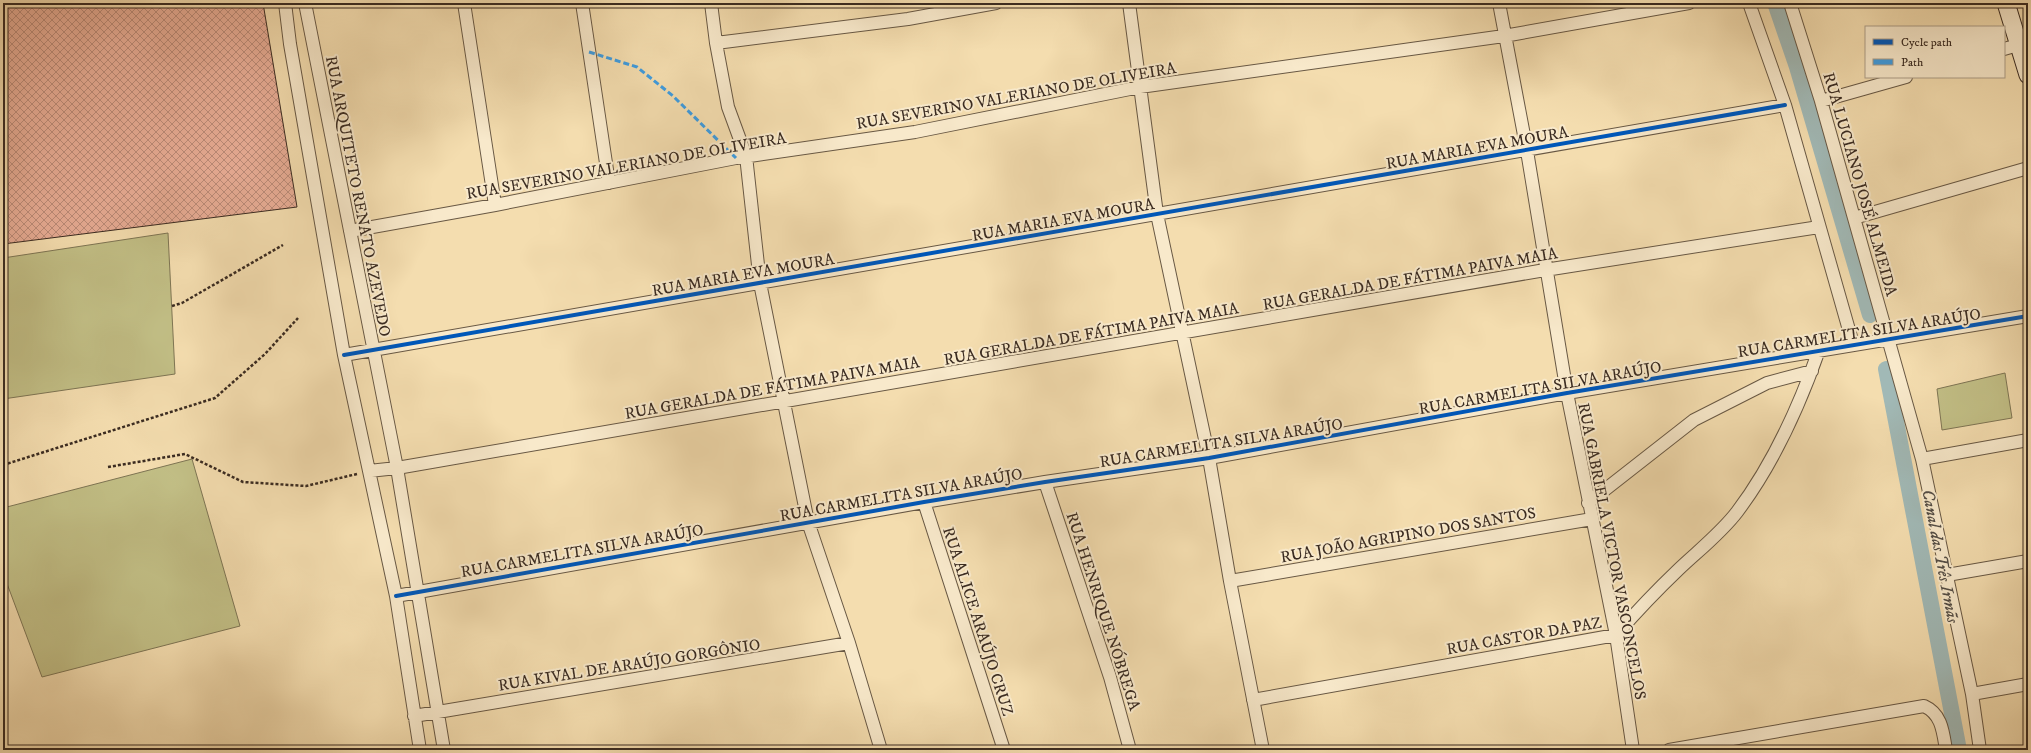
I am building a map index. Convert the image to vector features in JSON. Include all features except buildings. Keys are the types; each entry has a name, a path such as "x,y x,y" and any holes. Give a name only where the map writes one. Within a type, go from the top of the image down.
{"street":[{"path":"285,3 290,44 344,355 396,596 420,750"},
{"name":"RUA ARQUITETO RENATO AZEVEDO","path":"306,3 397,468 444,750"},
{"path":"464,3 495,205"},
{"path":"582,3 609,182"},
{"path":"711,3 716,43 728,107 746,156 760,283 808,522 849,643 881,750"},
{"path":"716,43 908,19 996,3"},
{"path":"1129,3 1157,214 1208,458 1263,750"},
{"name":"RUA GABRIELA VICTOR VASCONCELOS","path":"1499,3 1526,151 1567,394 1616,635 1633,750"},
{"name":"RUA SEVERINO VALERIANO DE OLIVEIRA","path":"350,231 495,205 746,156 915,132 1140,87 1504,36 1689,3"},
{"path":"1749,3 1785,105 1853,344"},
{"name":"RUA LUCIANO JOSÉ ALMEIDA","path":"1790,3 1821,101 1922,459 1972,694 1980,750"},
{"path":"2006,3 2011,47 2028,75"},
{"path":"1821,101 1902,78"},
{"name":"RUA MARIA EVA MOURA","path":"344,355 1785,105"},
{"path":"1854,218 2028,168"},
{"name":"RUA GERALDA DE FÁTIMA PAIVA MAIA","path":"369,471 397,468 1182,334 1545,270 1819,227"},
{"name":"RUA CARMELITA SILVA ARAÚJO","path":"396,596 924,502 1045,482 1208,458 1853,344 2028,316"},
{"name":"RUA CASTOR DA PAZ","path":"1253,700 1616,635 1646,602 1736,513 1787,430 1812,371 1819,350"},
{"path":"1588,503 1694,420 1768,383 1812,371"},
{"path":"1922,459 2028,440"},
{"name":"RUA HENRIQUE NÓBREGA","path":"1045,482 1110,677 1130,750"},
{"name":"RUA ALICE ARAÚJO CRUZ","path":"924,502 1004,750"},
{"name":"RUA JOÃO AGRIPINO DOS SANTOS","path":"1230,581 1592,519"},
{"path":"1947,575 2028,561"},
{"name":"RUA KIVAL DE ARAÚJO GORGÔNIO","path":"414,716 849,643"},
{"path":"1972,694 2028,684"},
{"path":"1669,750 1924,706 1931,709 1938,716 1946,750"}],"path":[{"path":"172,306 182,303 282,245"},
{"path":"3,465 215,398 265,354 298,318"},
{"path":"108,467 185,454 243,482 306,486 369,471"}],"shaded area":[{"path":"168,233 175,374 3,399 3,258"},
{"path":"2005,373 2012,418 1942,430 1937,389"},
{"path":"192,459 240,626 42,677 3,573 3,508"}],"waterway":[{"path":"1775,3 1797,67 1870,315"},
{"name":"Canal das Três Irmãs","path":"1886,369 1959,750"}],"marked path":[{"path":"589,52 637,67 673,96 736,158"}],"cycle path":[{"path":"344,355 1785,105"},
{"path":"396,596 924,502 1045,482 1209,458 1567,393 2028,316"}]}
